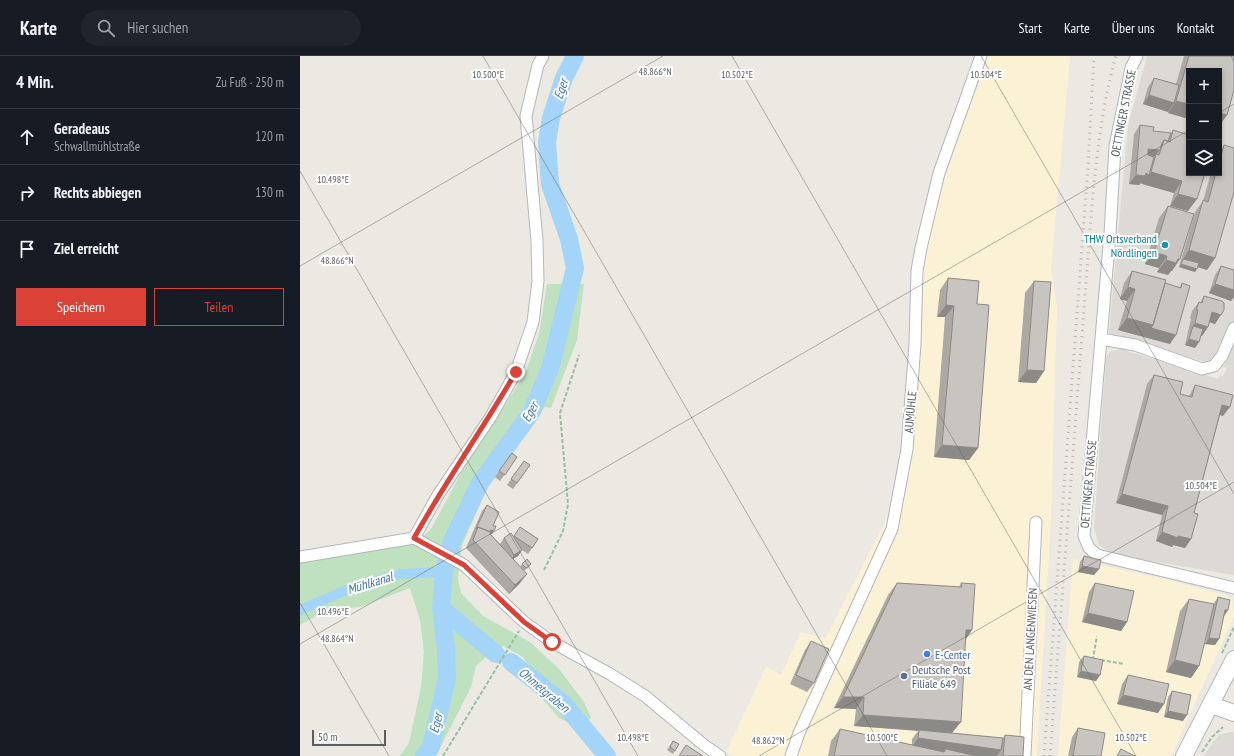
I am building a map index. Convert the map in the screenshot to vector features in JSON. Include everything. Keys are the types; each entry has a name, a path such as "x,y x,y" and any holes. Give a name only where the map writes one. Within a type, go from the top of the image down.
{"main road":[{"path":"1184,756 1234,659"},
{"path":"1211,705 1234,713"}],"street":[{"path":"414,538 438,495 490,418 516,372 533,322 538,281 537,241 526,116 538,65 543,56"},
{"name":"AUMÜHLE","path":"791,756 799,733 892,529 907,449 915,344 917,271 921,248 939,173 981,56"},
{"name":"OETTINGER STRASSE","path":"1137,56 1131,68 1115,146 1110,234 1084,536 1089,548 1097,555 1234,588"},
{"path":"1101,339 1135,346 1202,369 1214,366 1222,356 1234,328"},
{"name":"AN DEN LANGENWIESEN","path":"1025,756 1036,522"},
{"path":"300,557 414,538 464,565 524,622 552,642 610,674 645,696 704,745 720,756"}],"path":[{"path":"544,570 563,531 568,504 560,413 579,355"},
{"path":"443,756 524,622"},
{"path":"1097,636 1093,658 1124,664"},
{"path":"1199,756 1212,737 1223,727"}],"shaded area":[{"path":"985,56 1070,56 1051,268 1057,307 1051,519 1037,756 734,756 726,752 766,667 781,675 801,632 825,639 904,485 924,239"},
{"path":"1147,56 1234,56 1234,337 1221,366 1113,337 1109,332 1128,126"},
{"path":"1234,342 1234,575 1133,558 1109,552 1099,545 1094,527 1106,358 1110,352 1121,349 1218,379 1220,375 1223,376 1227,368 1223,367"},
{"path":"1073,559 1172,581 1224,595 1233,601 1234,617 1171,756 1058,756"},
{"path":"1234,732 1234,756 1203,756 1219,735"}],"green space":[{"path":"547,284 584,284 577,340 551,408 545,407 496,469 462,545 458,578 461,593 483,616 530,642 559,669 584,702 591,718 581,729 559,718 539,695 530,668 523,657 503,646 487,656 476,666 471,687 436,756 400,756 409,743 421,687 424,652 420,620 410,588 360,607 327,610 300,625 300,560 391,543 414,544 431,529 464,468 525,374 539,334"}],"building":[{"path":"1189,56 1234,56 1234,90 1227,115 1222,114 1222,68 1186,68 1186,103 1176,101"},
{"path":"1154,78 1179,85 1174,103 1149,95"},
{"path":"1140,125 1154,127 1153,131 1171,133 1168,141 1164,140 1162,143 1160,150 1148,149 1148,155 1154,157 1149,175 1146,173 1145,176 1136,175"},
{"path":"1173,130 1186,134 1186,176 1204,176 1197,199 1178,194 1182,181 1151,172 1156,154 1159,155 1164,140 1170,142"},
{"path":"1224,145 1234,148 1234,192 1215,258 1189,250 1203,200 1208,202 1215,176 1222,176 1222,152"},
{"path":"1168,206 1194,214 1180,259 1178,259 1176,263 1166,260 1167,256 1154,252"},
{"path":"1183,259 1199,263 1197,269 1181,264"},
{"path":"1221,266 1234,270 1234,290 1215,284"},
{"path":"1132,271 1166,280 1153,325 1127,318 1135,289 1128,287"},
{"path":"948,278 979,281 977,304 989,305 978,448 942,445 954,306 946,305"},
{"path":"1034,281 1051,282 1044,371 1027,370"},
{"path":"1165,283 1181,288 1182,283 1190,286 1176,335 1151,328"},
{"path":"1204,296 1222,301 1224,303 1224,310 1221,315 1212,312 1208,327 1195,323 1198,310 1196,310 1199,302 1202,303"},
{"path":"1193,326 1203,329 1199,342 1189,339"},
{"path":"1154,375 1183,382 1180,394 1192,397 1195,385 1233,395 1230,407 1222,405 1194,513 1198,514 1191,539 1178,536 1178,538 1162,532 1168,506 1122,494"},
{"path":"512,453 517,457 505,475 499,471"},
{"path":"524,461 530,465 517,483 511,479"},
{"path":"487,505 499,512 493,526 496,526 494,531 491,530 490,532 478,527 476,529"},
{"path":"478,527 491,532 490,534 527,574 515,585 473,540"},
{"path":"520,527 538,539 532,548 514,536"},
{"path":"511,533 522,550 514,555 504,538"},
{"path":"1084,556 1101,560 1099,569 1082,566"},
{"path":"527,559 531,564 526,568 522,564"},
{"path":"897,583 962,587 961,583 975,584 972,630 966,630 961,722 863,715 864,697 843,697"},
{"path":"1095,583 1134,591 1127,622 1088,613"},
{"path":"1218,597 1230,600 1228,610 1225,610 1219,639 1209,638"},
{"path":"1189,599 1214,604 1199,666 1175,660"},
{"path":"811,641 829,649 814,683 796,675"},
{"path":"1084,656 1103,660 1100,675 1081,671"},
{"path":"1128,675 1169,684 1164,704 1123,695"},
{"path":"1172,691 1191,695 1187,715 1168,711"},
{"path":"1078,728 1105,733 1101,756 1073,756"},
{"path":"840,729 944,752 946,749 976,756 834,756"},
{"path":"919,730 1003,738 1001,750 918,738"},
{"path":"1005,735 1024,737 1023,756 1003,756"},
{"path":"673,741 679,744 675,751 670,747"},
{"path":"686,745 703,756 679,756"},
{"path":"1121,749 1135,756 1117,756"}],"waterway":[{"name":"Eger","path":"424,756 431,747 447,678 446,648 441,608 444,572 452,541 480,483 531,413 550,369 575,268 569,239 550,184 547,142 551,118 564,78 575,56"},
{"name":"Mühlkanal","path":"300,610 349,589 401,574 444,572"},
{"name":"Ohmetgraben","path":"441,608 496,654"},
{"name":"Ohmetgraben","path":"511,662 563,703 607,756"}],"railway":[{"path":"1044,756 1088,167 1094,56"},
{"path":"1050,756 1092,204 1098,148 1107,93 1116,56"}],"place":[{"name":"THW Ortsverband Nördlingen","path":"1165,245"},
{"name":"E-Center","path":"927,654"},
{"name":"Deutsche Post Filiale 649","path":"904,676"}],"route":[{"path":"516,372 490,418 438,495 414,538 464,565 524,622 552,642"}]}
